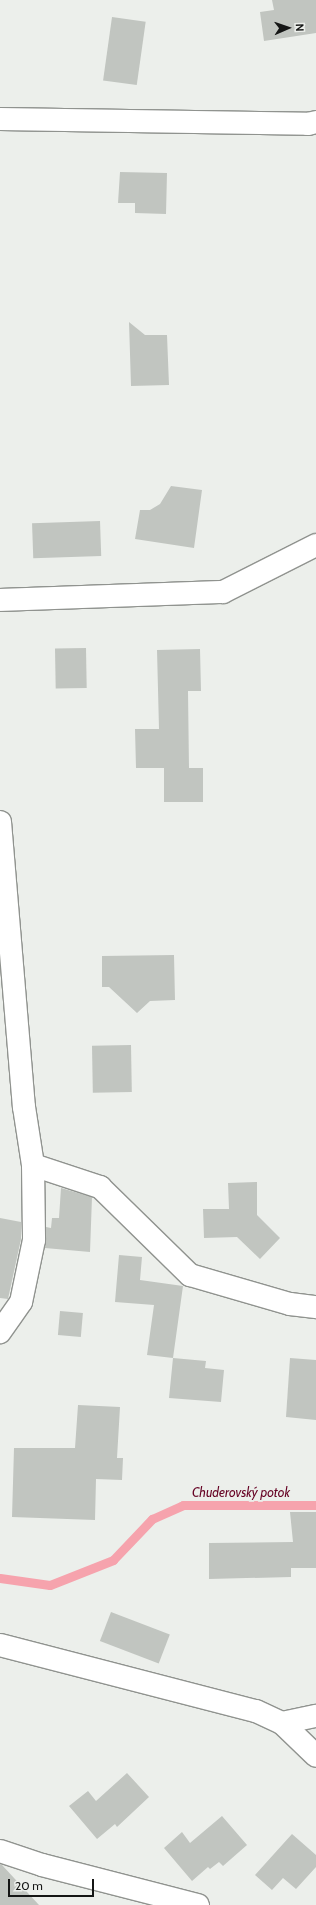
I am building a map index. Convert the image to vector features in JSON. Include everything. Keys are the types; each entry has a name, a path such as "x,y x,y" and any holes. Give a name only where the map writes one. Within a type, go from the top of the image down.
{"street":[{"path":"0,119 308,124 316,122"},
{"path":"0,600 223,592 316,545"},
{"path":"0,822 24,1107 33,1165 34,1240 21,1302 0,1332"},
{"path":"33,1165 100,1187 190,1275 290,1304 316,1307"},
{"path":"0,1645 256,1711 282,1723 316,1756"},
{"path":"282,1723 316,1716"},
{"path":"0,1851 42,1865 198,1905"}],"building":[{"path":"272,0 316,0 316,33 264,41 260,12 274,10"},
{"path":"112,17 146,22 137,85 103,80"},
{"path":"120,172 167,173 166,214 135,213 135,203 118,203"},
{"path":"129,322 145,335 167,335 169,385 131,386"},
{"path":"171,486 202,490 194,548 135,539 140,510 150,510 160,504"},
{"path":"100,521 101,556 33,558 32,523"},
{"path":"86,648 87,688 56,689 55,649"},
{"path":"200,649 201,691 188,691 189,768 203,768 203,802 164,802 164,768 136,768 135,729 159,729 157,650"},
{"path":"174,955 175,1000 150,1001 137,1013 109,987 102,987 102,956"},
{"path":"131,1045 132,1092 93,1093 92,1046"},
{"path":"257,1182 257,1215 280,1238 260,1259 237,1237 204,1238 203,1209 229,1209 228,1183"},
{"path":"61,1188 92,1197 90,1252 45,1248 46,1227 51,1228 52,1218 59,1218"},
{"path":"0,1218 21,1222 21,1239 8,1299 0,1298"},
{"path":"119,1255 142,1257 140,1280 183,1286 173,1358 147,1355 154,1305 115,1302"},
{"path":"60,1311 83,1313 81,1337 58,1335"},
{"path":"173,1358 206,1361 205,1368 224,1370 221,1402 169,1398"},
{"path":"290,1358 316,1360 316,1420 286,1417"},
{"path":"78,1405 120,1407 117,1458 123,1458 122,1480 96,1479 95,1520 12,1517 14,1448 75,1448"},
{"path":"290,1512 316,1512 316,1568 291,1568 291,1577 209,1579 209,1543 293,1542"},
{"path":"111,1612 170,1635 159,1664 100,1641"},
{"path":"127,1773 149,1797 117,1827 115,1824 97,1839 69,1806 88,1791 96,1801"},
{"path":"222,1816 247,1845 223,1866 219,1862 210,1869 208,1867 192,1881 164,1848 182,1832 190,1843"},
{"path":"292,1834 316,1855 316,1867 296,1889 283,1878 272,1890 255,1875"},
{"path":"0,1864 2,1865 39,1905 0,1905"}],"waterway":[{"name":"Chuderovský potok","path":"0,1578 50,1585 113,1560 152,1519 183,1505 316,1505"}]}
